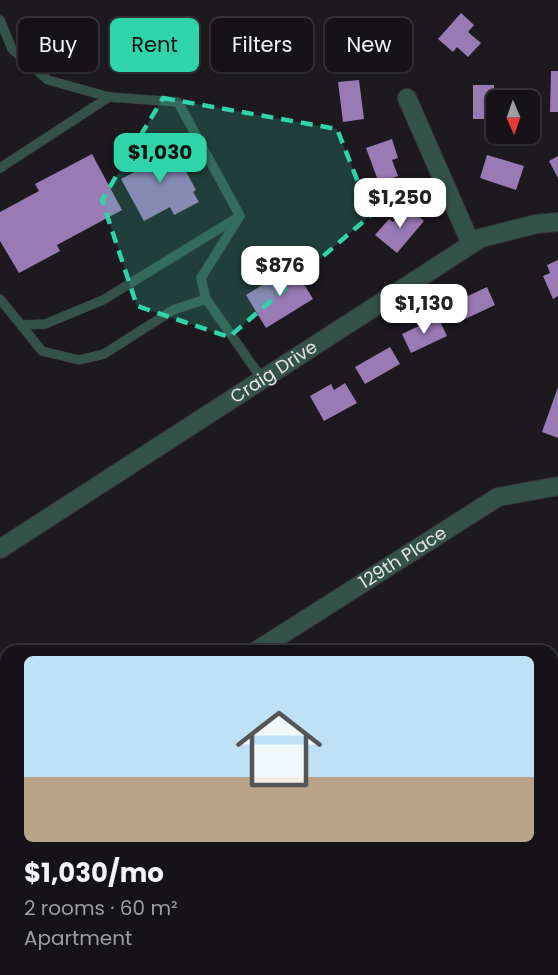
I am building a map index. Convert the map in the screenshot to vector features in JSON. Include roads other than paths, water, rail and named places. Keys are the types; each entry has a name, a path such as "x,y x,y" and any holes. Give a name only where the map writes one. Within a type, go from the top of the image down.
{"street":[{"path":"407,98 471,244"},
{"name":"Craig Drive","path":"0,549 481,238 536,224 558,222"},
{"name":"129th Place","path":"265,645 498,496 558,486"}],"lane":[{"path":"0,20 12,50 48,80 109,97 178,102 240,216"},
{"path":"0,168 109,97"},
{"path":"240,216 201,278 206,299 262,380"},
{"path":"21,325 45,324 103,300 240,216"},
{"path":"0,299 42,351 79,360 104,354 173,310 206,299"}]}
